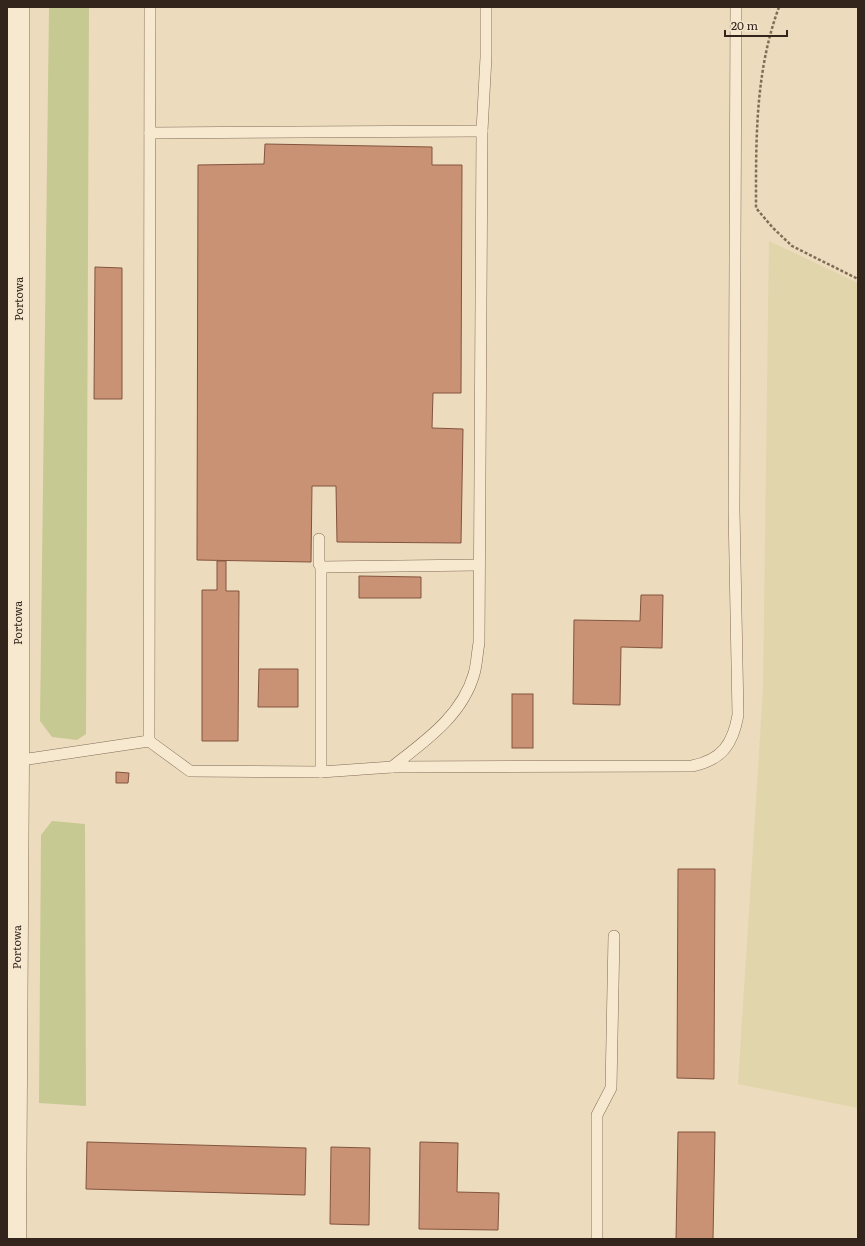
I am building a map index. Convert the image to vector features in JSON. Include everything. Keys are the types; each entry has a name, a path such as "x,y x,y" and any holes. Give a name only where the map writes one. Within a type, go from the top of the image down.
{"street":[{"name":"Portowa","path":"15,1239 12,1136 13,229 18,7"}],"lane":[{"path":"149,741 150,7"},
{"path":"392,767 435,734 463,700 474,674 479,643 478,565 482,131 486,57 486,7"},
{"path":"13,761 149,741 190,771 322,772 392,767 692,766 704,764 723,752 735,731 738,715 734,510 736,7"},
{"path":"150,133 482,131"},
{"path":"319,538 319,564 321,567 322,772"},
{"path":"321,567 478,565"},
{"path":"598,1239 597,1115 611,1088 614,936"}],"path":[{"path":"779,7 760,85 756,143 756,208 792,246 858,279"}],"shaded area":[{"path":"769,241 858,283 858,1108 738,1084 763,690"}],"green space":[{"path":"49,8 89,8 86,734 77,740 52,737 40,721"},
{"path":"52,821 85,824 86,1106 39,1103 41,835"}],"building":[{"path":"265,144 432,147 432,165 462,165 461,393 433,393 432,428 463,429 461,543 337,542 336,486 312,486 311,562 197,560 198,165 264,164"},
{"path":"95,267 122,268 122,399 94,399"},
{"path":"217,561 226,561 226,591 239,591 238,741 202,741 202,590 217,590"},
{"path":"359,576 421,577 421,598 359,598"},
{"path":"641,595 663,595 662,648 621,647 620,705 573,704 574,620 640,621"},
{"path":"259,669 298,669 298,707 258,707"},
{"path":"512,694 533,694 533,748 512,748"},
{"path":"116,772 129,773 128,783 116,783"},
{"path":"678,869 715,869 714,1079 677,1078"},
{"path":"678,1132 715,1132 713,1239 676,1239"},
{"path":"87,1142 306,1148 305,1195 86,1189"},
{"path":"420,1142 458,1143 457,1192 499,1193 498,1230 419,1229"},
{"path":"331,1147 370,1148 369,1225 330,1224"}]}
